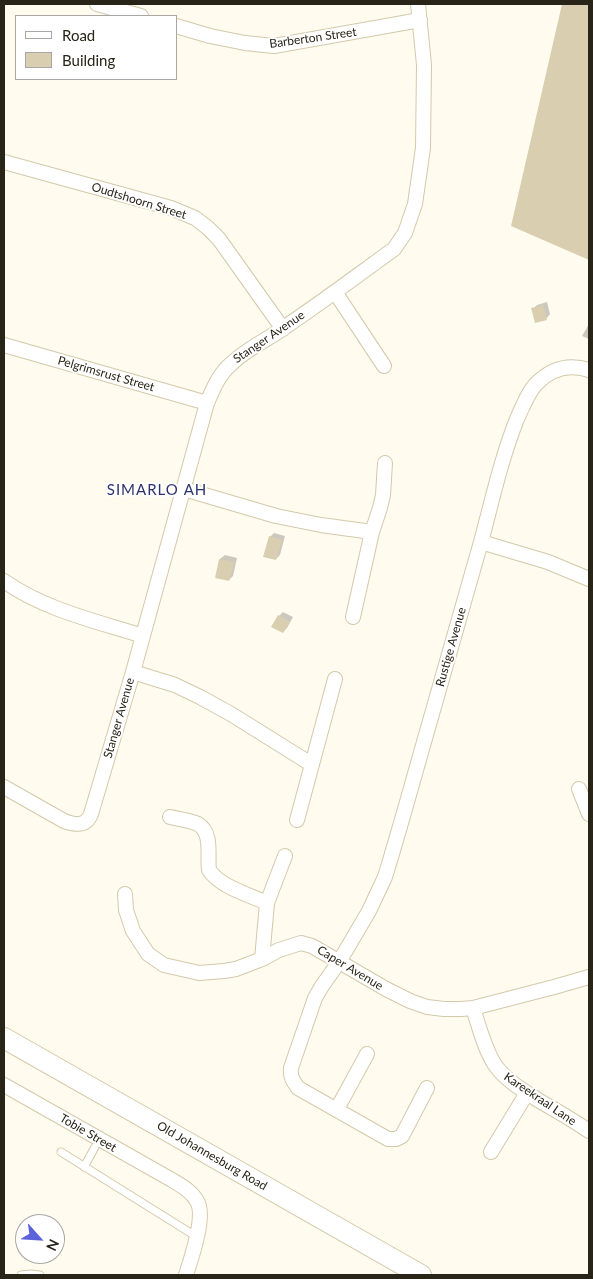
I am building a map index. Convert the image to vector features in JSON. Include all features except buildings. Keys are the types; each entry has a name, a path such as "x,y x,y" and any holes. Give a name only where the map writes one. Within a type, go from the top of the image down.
{"main road":[{"name":"Old Johannesburg Road","path":"4,1038 420,1275"}],"street":[{"path":"97,4 137,15"},
{"name":"Stanger Avenue","path":"4,786 52,815 72,824 80,825 87,821 133,672 208,403 219,379 232,363 242,355 335,292 394,249 402,239 415,204 423,148 424,66 418,4"},
{"name":"Barberton Street","path":"178,27 245,44 274,46 420,20"},
{"name":"Oudtshoorn Street","path":"4,162 171,208 195,218 219,239 283,329"},
{"path":"335,292 384,366"},
{"name":"Pelgrimsrust Street","path":"4,345 208,403"},
{"name":"Rustige Avenue","path":"427,1088 402,1136 396,1140 388,1139 298,1088 292,1081 290,1074 316,998 369,911 385,877 511,434 528,394 549,373 572,366 589,370"},
{"path":"353,617 372,532 382,501 385,463"},
{"path":"184,488 276,516 372,532"},
{"path":"481,542 548,562 589,579"},
{"path":"4,581 53,608 143,636"},
{"path":"133,672 175,685 200,697 311,764"},
{"path":"297,820 335,679"},
{"path":"579,789 589,814"},
{"path":"170,816 198,824 204,831 207,838 209,870 212,875 224,884 267,903"},
{"path":"262,959 267,903 285,856"},
{"name":"Caper Avenue","path":"125,894 126,910 133,931 148,954 164,965 190,971 209,973 236,969 279,950 301,943 312,946 410,1001 427,1007 444,1009 473,1008 589,977"},
{"name":"Kareekraal Lane","path":"473,1008 487,1048 502,1074 527,1093 589,1131"},
{"path":"337,1109 367,1054"},
{"name":"Tobie Street","path":"4,1085 184,1188 199,1204 200,1214 197,1237"},
{"path":"491,1152 527,1093"},
{"path":"186,1275 197,1237"}],"lane":[{"path":"84,1166 95,1147"},
{"path":"61,1152 197,1237"},
{"path":"20,1275 40,1275"}],"district":[{"name":"SIMARLO AH","path":"157,490"}]}
